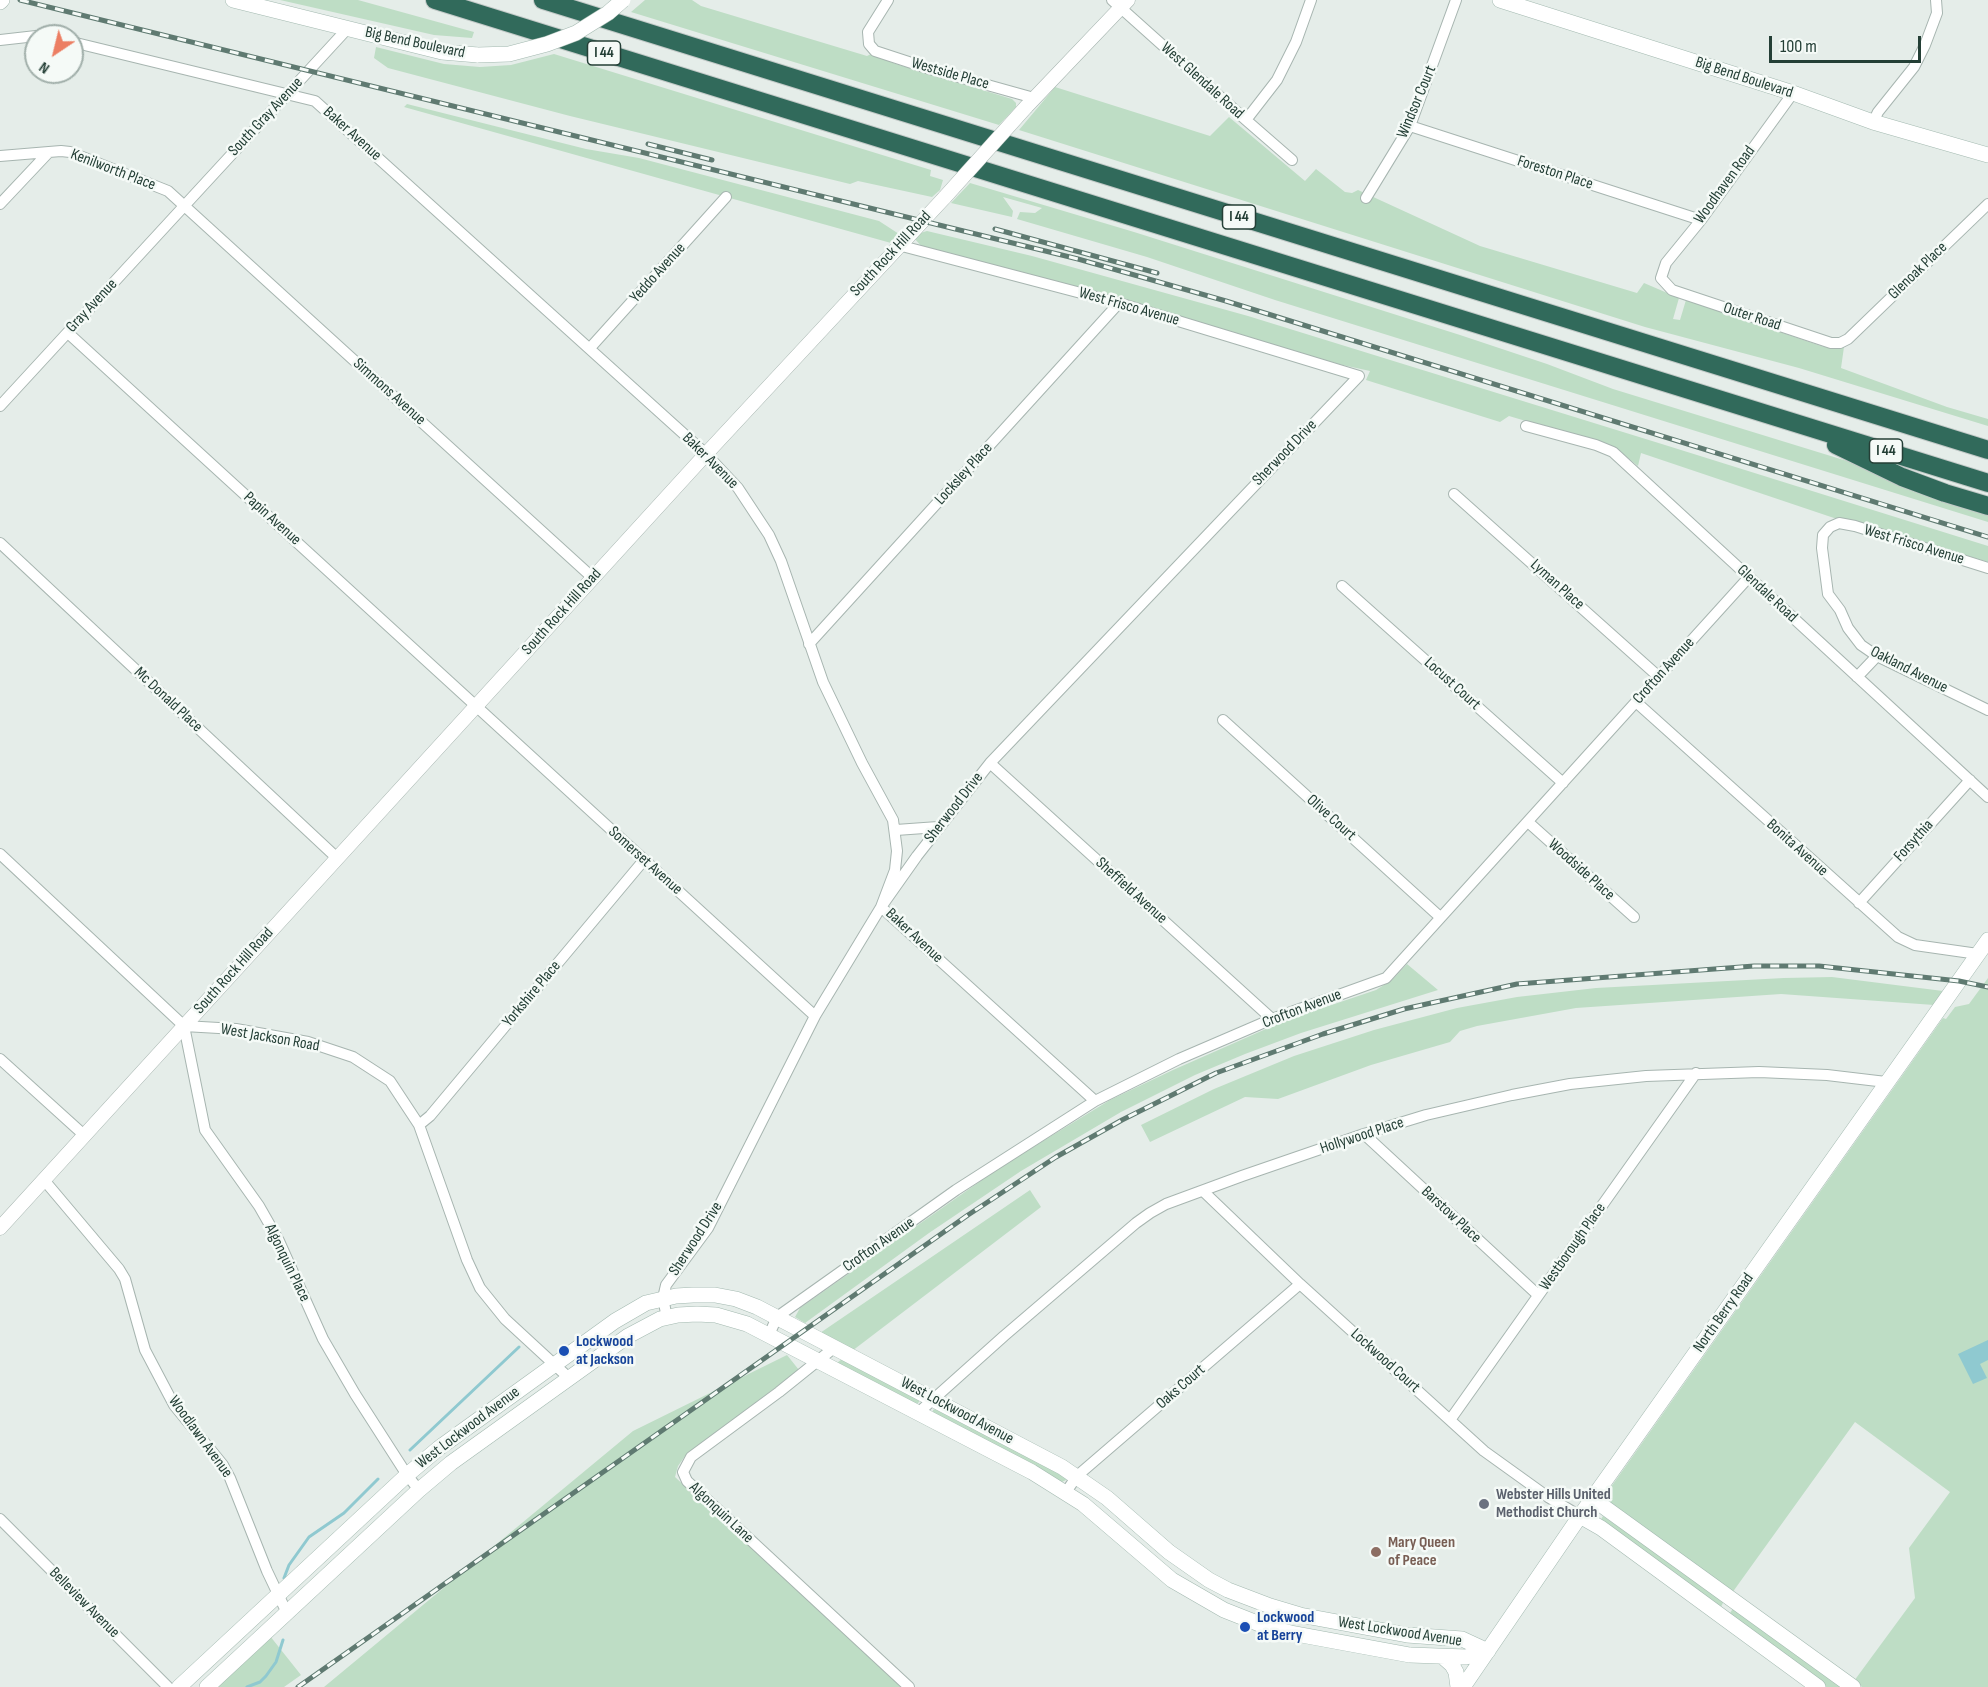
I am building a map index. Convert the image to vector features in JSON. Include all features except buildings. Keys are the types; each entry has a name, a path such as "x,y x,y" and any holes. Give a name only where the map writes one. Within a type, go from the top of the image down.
{"highway":[{"name":"I 44","path":"435,0 1988,483"},
{"name":"I 44","path":"543,0 1988,450"},
{"path":"1784,419 1902,477 1945,494 1988,506"},
{"path":"1935,433 1988,438"}],"main road":[{"name":"Big Bend Boulevard","path":"233,0 442,52 478,55 509,54 547,44 576,33 608,13 623,0"},
{"name":"Big Bend Boulevard","path":"1500,0 1793,93 1873,122 1988,155"},
{"name":"North Berry Road","path":"1463,1687 1580,1516 1988,940"},
{"name":"West Lockwood Avenue","path":"179,1687 406,1475 448,1441 615,1321 646,1304 676,1296 715,1295 736,1299 777,1317 934,1399 1077,1476 1107,1498 1192,1570 1228,1590 1300,1615 1407,1635 1462,1639 1488,1651"},
{"name":"West Lockwood Avenue","path":"207,1687 451,1463 628,1336 667,1318 697,1314 716,1315 747,1324 1066,1492 1172,1580 1224,1610 1263,1626 1291,1633 1410,1655 1466,1657 1488,1651"},
{"path":"1593,1499 1853,1687"},
{"path":"1580,1516 1601,1528 1818,1687"},
{"path":"1722,1616 1733,1600"},
{"path":"1263,1626 1270,1606"},
{"path":"1361,1647 1366,1627"},
{"path":"1443,1657 1456,1672 1458,1687"}],"street":[{"name":"Westside Place","path":"888,0 868,32 869,44 872,48 883,54 1030,103"},
{"path":"1246,120 1277,80 1296,42 1311,0"},
{"name":"Windsor Court","path":"1366,198 1410,126 1456,0"},
{"path":"1873,122 1878,112 1918,60 1937,13 1936,0"},
{"name":"West Glendale Road","path":"1120,3 1292,160"},
{"name":"South Rock Hill Road","path":"0,1228 1120,3"},
{"name":"South Gray Avenue","path":"184,206 348,28"},
{"path":"0,40 24,37"},
{"name":"Baker Avenue","path":"84,45 315,101 706,454 738,488 769,535 781,561 809,644 837,714 885,802 896,830 895,870 881,907 1095,1101"},
{"name":"Woodhaven Road","path":"1661,278 1666,263 1701,220 1793,93"},
{"name":"Foreston Place","path":"1410,126 1701,220"},
{"name":"Kenilworth Place","path":"0,156 61,150 80,155 168,192 184,206"},
{"path":"0,204 49,152"},
{"name":"Yeddo Avenue","path":"590,348 726,197"},
{"name":"Glenoak Place","path":"1848,339 1988,204"},
{"name":"Gray Avenue","path":"0,406 184,206"},
{"name":"Simmons Avenue","path":"184,206 593,578"},
{"name":"West Frisco Avenue","path":"898,245 1119,303 1359,376"},
{"name":"Outer Road","path":"1661,278 1672,290 1682,294 1831,343 1840,343 1848,339"},
{"name":"Locksley Place","path":"809,644 1119,303"},
{"name":"Papin Avenue","path":"68,333 476,706"},
{"name":"Sherwood Drive","path":"663,1298 672,1276 708,1228 815,1016 881,907 938,827 990,763 1359,376"},
{"name":"Glendale Road","path":"1526,426 1596,445 1613,452 1988,796"},
{"name":"Lyman Place","path":"1454,494 1659,677"},
{"name":"West Frisco Avenue","path":"1839,524 1855,526 1988,568"},
{"name":"Oakland Avenue","path":"1839,524 1830,526 1823,535 1822,548 1828,594 1861,645 1876,656 1988,710"},
{"name":"Mc Donald Place","path":"0,543 337,858"},
{"name":"Crofton Avenue","path":"777,1317 956,1190 1095,1101 1179,1059 1272,1019 1386,978 1749,577"},
{"name":"Locust Court","path":"1342,586 1563,783"},
{"path":"1857,677 1876,656"},
{"name":"Bonita Avenue","path":"1636,702 1890,931 1907,942 1978,954"},
{"name":"Somerset Avenue","path":"476,706 815,1016"},
{"name":"Olive Court","path":"1223,720 1440,917"},
{"name":"Sheffield Avenue","path":"990,763 1272,1019"},
{"name":"Forsythia","path":"1859,903 1970,780"},
{"name":"Woodside Place","path":"1528,822 1634,917"},
{"path":"896,830 938,827"},
{"path":"0,854 184,1026"},
{"name":"Yorkshire Place","path":"419,1125 430,1116 644,860"},
{"name":"West Jackson Road","path":"184,1026 236,1029 308,1041 353,1058 390,1081 419,1125 467,1260 480,1288 505,1319 569,1378"},
{"name":"Algonquin Place","path":"184,1026 205,1130 259,1206 279,1241 323,1339 406,1475 419,1490"},
{"path":"0,1059 84,1135"},
{"name":"Hollywood Place","path":"918,1413 1136,1223 1166,1204 1364,1134 1426,1115 1512,1095 1558,1086 1646,1076 1760,1072 1827,1075 1886,1082"},
{"name":"Westborough Place","path":"1450,1420 1696,1073"},
{"name":"Barstow Place","path":"1364,1134 1538,1295"},
{"name":"Woodlawn Avenue","path":"44,1180 120,1269 125,1279 145,1350 174,1405 223,1465 287,1613"},
{"name":"Lockwood Court","path":"1203,1191 1300,1284 1496,1460 1548,1497 1580,1516"},
{"name":"Oaks Court","path":"1066,1492 1077,1476 1300,1284"},
{"path":"663,1298 667,1318"},
{"path":"769,1335 777,1317"},
{"name":"Algonquin Lane","path":"835,1347 691,1456 685,1465 684,1477 909,1687"},
{"name":"Belleview Avenue","path":"0,1519 168,1687"}],"green space":[{"path":"280,0 358,0 474,32 472,38 434,35"},
{"path":"645,0 692,0 701,6 867,56 871,54 896,64 1012,99 1016,107 999,125 631,12"},
{"path":"376,47 444,64 480,67 511,65 554,54 931,170 930,176 943,180 940,190 932,197 858,181 850,184 570,116 388,68 374,58"},
{"path":"1055,87 1210,136 1229,117 1305,181 1316,169 1345,192 1352,193 1358,190 1480,246 1637,293 1644,283 1679,298 1673,319 1680,320 1686,300 1821,346 1834,349 1844,347 1841,368 1947,407 1988,419 1988,426 1799,368 1645,327 1019,130"},
{"path":"407,104 586,149 639,158 879,221 899,234 891,243 404,107"},
{"path":"970,183 1460,335 1613,389 1847,461 1907,487 1988,513 1988,522 1275,300 1147,257 1017,219 1020,212 1035,213 1042,208 1003,197 1013,211 1012,217 951,203"},
{"path":"927,231 1032,256 1248,316 1665,445 1988,546 1988,562 1853,521 1834,518 1641,453 1638,466 1618,450 1603,444 1509,416 1500,422 1366,380 1370,371 1338,364 1060,282 922,247 915,239 917,234"},
{"path":"1407,964 1438,990 1301,1033 1245,1054 1195,1075 1121,1112 1021,1171 929,1233 805,1323 795,1317 800,1308 999,1168 1110,1100 1284,1021 1376,990 1392,980"},
{"path":"1832,977 1943,991 1934,1005 1781,994 1576,1008 1460,1031 1450,1042 1371,1065 1278,1099 1245,1097 1150,1142 1141,1125 1214,1089 1294,1056 1374,1030 1457,1008 1517,997 1596,988"},
{"path":"1988,978 1988,1687 1862,1687 1854,1681 1915,1598 1909,1548 1950,1492 1855,1422 1732,1593 1605,1500 1606,1494 1943,1018 1946,1019 1955,1007 1969,1004"},
{"path":"1030,1190 1041,1207 852,1351 820,1333"},
{"path":"787,1355 799,1370 685,1456 678,1466 675,1477 902,1687 324,1687 633,1431"},
{"path":"842,1359 920,1399 919,1402 917,1404 837,1363"},
{"path":"937,1408 1066,1477 1066,1480 1060,1483 933,1414 933,1410"},
{"path":"1603,1516 1724,1600 1719,1609 1600,1521"},
{"path":"1734,1607 1844,1687 1825,1687 1728,1616"},
{"path":"270,1636 301,1675 284,1687 215,1687"}],"water":[{"path":"1988,1340 1988,1360 1980,1364 1987,1378 1973,1384 1958,1354"}],"waterway":[{"path":"410,1450 519,1347"},
{"path":"284,1578 289,1565 309,1537 344,1513 378,1479"},
{"path":"247,1687 260,1682 266,1676 276,1662 283,1640"}],"railway":[{"path":"20,0 1078,259 1226,301 1988,537"},
{"path":"648,144 712,160"},
{"path":"995,229 1157,273"},
{"path":"298,1687 968,1215 1056,1157 1122,1120 1216,1073 1323,1034 1404,1009 1517,984 1754,966 1819,966 1959,981 1988,987"}],"place":[{"name":"Lockwood at Jackson","path":"564,1351"},
{"name":"Webster Hills United Methodist Church","path":"1484,1504"},
{"name":"Mary Queen of Peace","path":"1376,1552"},
{"name":"Lockwood at Berry","path":"1245,1627"}]}
